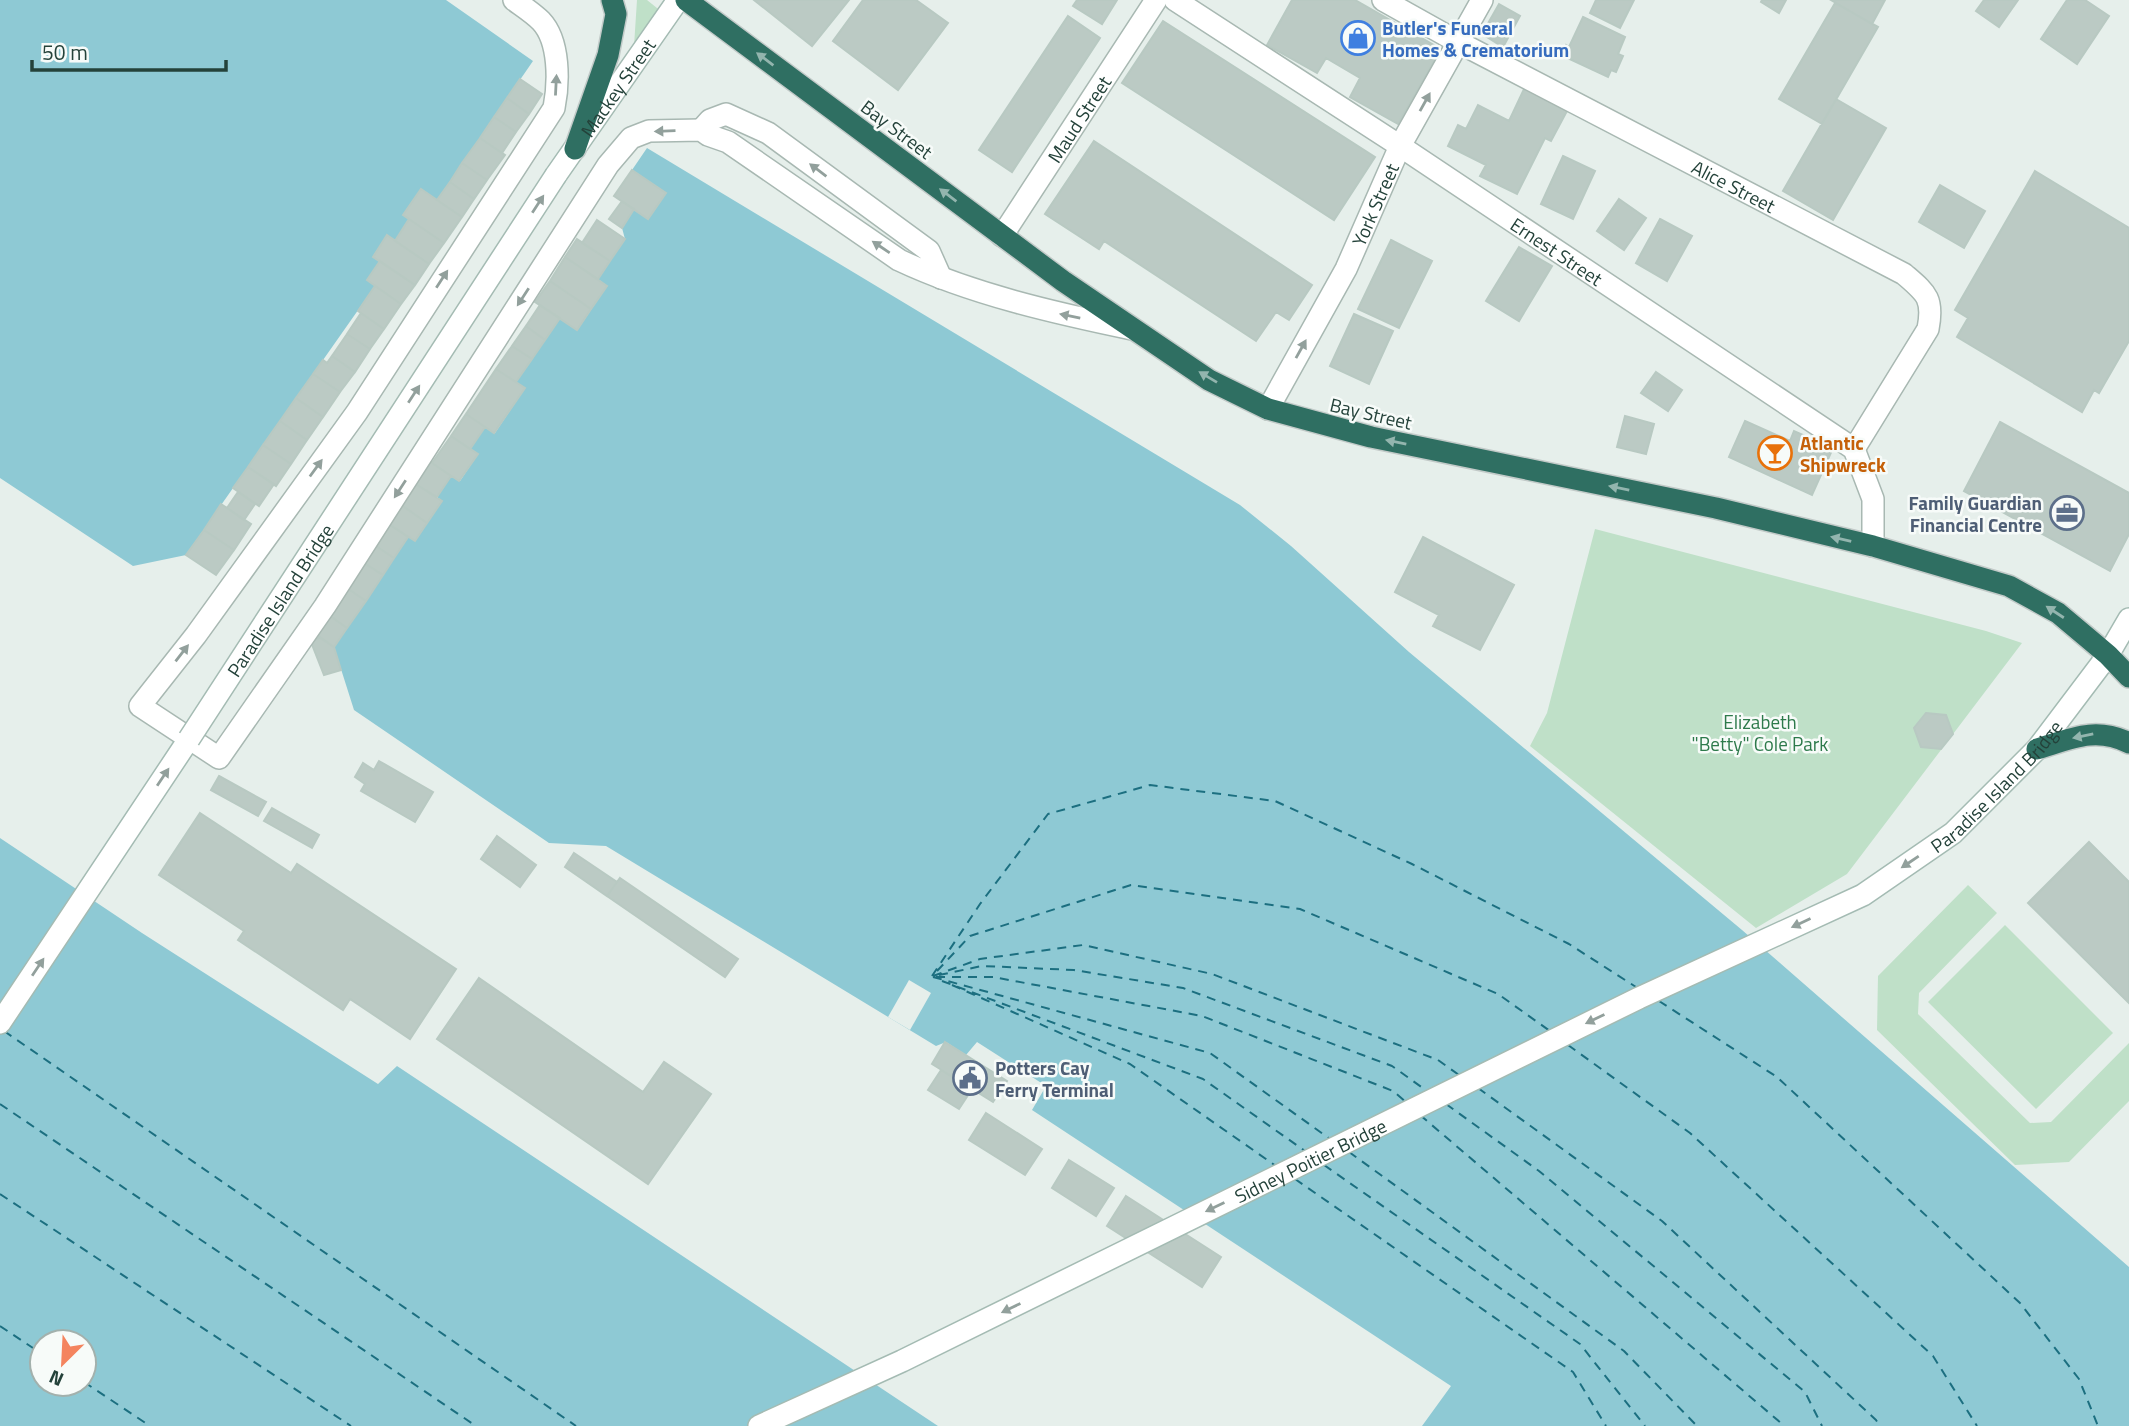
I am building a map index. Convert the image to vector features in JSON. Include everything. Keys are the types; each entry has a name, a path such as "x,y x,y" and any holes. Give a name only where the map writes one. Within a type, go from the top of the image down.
{"highway":[{"path":"575,149 608,55 616,14 612,0"},
{"name":"Bay Street","path":"686,0 1063,281 1209,380 1268,408 1371,437 1717,508 1873,546 2009,586 2118,648 2129,677"},
{"path":"2037,749 2092,733 2116,736 2129,743"}],"street":[{"path":"514,0 542,21 552,42 557,69 554,108 357,412 196,635 140,706 219,758 325,606 608,165 631,138 649,131 701,130 728,142 900,260 942,278 1051,312 1137,329"},
{"name":"Mackey Street","path":"556,175 678,0"},
{"name":"Maud Street","path":"1002,236 1156,0"},
{"name":"Ernest Street","path":"1175,0 1400,146 1854,449"},
{"name":"Alice Street","path":"1383,0 1458,42 1904,274 1923,290 1931,310 1928,329 1854,449"},
{"name":"York Street","path":"1268,408 1346,269 1400,146 1482,0"},
{"path":"701,130 710,120 726,114 768,133 929,251 942,278"},
{"name":"Paradise Island Bridge","path":"0,1023 226,683 556,175"},
{"path":"1854,449 1873,499 1873,546"},
{"name":"Paradise Island Bridge","path":"1863,895 1953,833 2037,749 2118,648 2129,619"},
{"name":"Sidney Poitier Bridge","path":"759,1426 915,1355 1639,998 1863,895"}],"green space":[{"path":"637,0 647,0 662,12 634,46"},
{"name":"Elizabeth \"Betty\" Cole Park","path":"1595,529 1986,631 2022,643 1847,874 1756,928 1530,746 1547,713"},
{"path":"1968,885 1997,913 1919,993 1918,1014 2030,1123 2051,1122 2129,1043 2129,1101 2069,1162 2015,1165 1877,1030 1878,976"},
{"path":"2005,925 2113,1033 2036,1109 1928,1002"}],"water":[{"path":"0,0 446,0 533,61 437,200 403,215 409,219 395,241 387,236 373,256 380,261 367,280 375,286 186,555 133,566 0,478"},
{"path":"647,148 1240,505 1291,546 1409,652 1742,930 2129,1267 2129,1426 1422,1426 1451,1386 1032,1110 1046,1086 977,1042 966,1055 946,1042 936,1046 606,846 549,843 354,710 334,647 408,537 415,541 442,501 437,497 451,476 460,481 478,454 470,449 485,427 495,433 525,388 516,382 560,318 578,329 607,286 598,279 625,239 622,228 634,209 665,192 632,170"},
{"path":"0,838 142,933 378,1084 397,1066 938,1426 0,1426"}],"pier":[{"path":"909,980 931,993 910,1030 888,1017"}],"building":[{"path":"754,0 849,0 812,46"},
{"path":"863,0 916,0 948,23 898,90 833,41"},
{"path":"1077,0 1117,0 1102,24 1073,6"},
{"path":"1292,0 1355,0 1441,49 1398,124 1350,97 1360,78 1326,58 1317,73 1267,45"},
{"path":"1596,0 1634,0 1620,28 1590,13"},
{"path":"1786,0 1779,13 1761,2"},
{"path":"1831,0 1885,0 1872,24"},
{"path":"1984,0 2018,0 1999,27 1976,11"},
{"path":"2067,0 2085,0 2109,16 2077,64 2041,39"},
{"path":"1835,3 1878,27 1822,124 1779,99"},
{"path":"1499,4 1520,16 1503,47 1482,34"},
{"path":"1068,16 1100,38 1012,172 979,150"},
{"path":"1583,17 1625,37 1618,54 1623,56 1616,72 1611,70 1608,77 1561,55 1566,45 1569,47"},
{"path":"1163,21 1375,157 1334,220 1122,83"},
{"path":"520,79 542,94 529,114 507,98"},
{"path":"1524,89 1567,111 1551,141 1545,138 1517,194 1480,176 1486,165 1448,146 1458,125 1466,129 1478,105 1509,121"},
{"path":"507,98 529,114 516,132 494,117"},
{"path":"1836,99 1886,128 1833,220 1783,191"},
{"path":"494,117 516,132 502,153 480,138"},
{"path":"480,138 505,155 487,180 462,163"},
{"path":"1094,141 1312,285 1289,320 1276,312 1256,341 1104,241 1099,249 1045,214"},
{"path":"1563,156 1595,171 1573,219 1541,204"},
{"path":"462,163 487,180 474,199 450,182"},
{"path":"632,170 666,193 648,219 614,196"},
{"path":"2035,171 2129,228 2129,341 2099,393 2094,390 2082,412 1957,337 1968,318 1955,310"},
{"path":"450,182 474,199 462,217 437,200"},
{"path":"1940,185 1985,211 1964,248 1919,222"},
{"path":"421,189 462,217 444,243 403,215"},
{"path":"1619,199 1646,218 1624,250 1597,231"},
{"path":"622,201 634,209 622,228 609,219"},
{"path":"409,219 444,243 429,264 395,241"},
{"path":"1660,219 1692,236 1667,281 1636,263"},
{"path":"597,220 625,239 610,261 582,243"},
{"path":"387,235 429,264 415,285 373,257"},
{"path":"577,239 610,261 598,279 565,257"},
{"path":"1391,240 1432,261 1399,328 1358,309"},
{"path":"1519,247 1552,266 1519,321 1486,301"},
{"path":"565,257 607,286 591,309 550,281"},
{"path":"380,261 415,285 401,304 367,280"},
{"path":"550,281 591,309 577,330 535,302"},
{"path":"375,286 401,304 384,329 358,311"},
{"path":"540,305 560,318 545,340 526,326"},
{"path":"361,313 384,329 370,349 347,334"},
{"path":"1354,314 1393,331 1369,384 1330,366"},
{"path":"526,326 545,340 532,359 512,346"},
{"path":"347,334 370,349 355,372 332,356"},
{"path":"512,346 532,359 516,382 496,369"},
{"path":"332,356 355,372 340,392 313,374 323,360 327,363"},
{"path":"496,369 525,388 494,433 466,414"},
{"path":"1656,372 1682,390 1668,411 1641,393"},
{"path":"313,374 340,392 323,417 296,398"},
{"path":"296,398 323,417 307,440 280,421"},
{"path":"466,414 485,427 470,449 451,436"},
{"path":"1625,416 1654,424 1646,454 1617,447"},
{"path":"280,421 307,440 291,464 263,445"},
{"path":"1745,421 1790,441 1794,431 1833,448 1812,495 1729,457"},
{"name":"Family Guardian Financial Centre","path":"2000,422 2129,493 2129,534 2110,571 1964,491"},
{"path":"451,436 478,454 459,481 432,463"},
{"path":"263,445 291,464 276,486 248,467"},
{"path":"429,461 451,476 437,497 414,483"},
{"path":"248,467 274,484 259,506 233,488"},
{"path":"414,483 442,501 427,523 400,504"},
{"path":"238,492 255,504 244,520 227,508"},
{"path":"221,504 251,524 234,550 204,530"},
{"path":"400,504 427,523 415,541 387,523"},
{"path":"387,523 408,537 394,558 373,544"},
{"path":"204,530 234,550 216,575 186,555"},
{"path":"1423,537 1514,585 1480,650 1433,626 1439,615 1395,592"},
{"path":"373,544 394,558 383,575 361,561"},
{"path":"361,561 383,575 366,601 344,586"},
{"path":"344,586 366,601 347,628 326,613"},
{"path":"326,613 347,628 334,647 313,633"},
{"path":"320,637 334,647 341,670 324,675 311,642"},
{"path":"1926,713 1946,715 1953,734 1941,749 1921,747 1914,728"},
{"path":"379,761 433,792 415,822 361,791 365,784 355,777 363,763 374,770"},
{"path":"219,776 266,802 258,816 211,790"},
{"path":"272,808 319,835 312,848 264,821"},
{"path":"200,813 291,873 297,864 456,969 410,1039 350,999 343,1010 238,940 244,931 159,875"},
{"path":"497,836 536,865 520,887 481,859"},
{"path":"2089,842 2129,882 2129,1003 2028,903"},
{"path":"574,853 617,882 607,896 565,867"},
{"path":"620,878 738,959 725,977 607,896"},
{"path":"479,978 643,1092 664,1062 711,1094 648,1184 437,1039"},
{"path":"945,1042 1007,1081 993,1102 932,1064"},
{"path":"941,1070 972,1089 959,1109 928,1090"},
{"path":"986,1113 1042,1149 1025,1175 969,1140"},
{"path":"1069,1160 1114,1188 1096,1216 1052,1188"},
{"path":"1126,1196 1221,1257 1202,1287 1107,1226"}],"ferry route":[{"path":"932,976 980,904 1048,814 1150,785 1275,801 1412,864 1569,944 1636,987"},
{"path":"937,971 970,936 1131,885 1300,909 1498,994 1550,1031"},
{"path":"933,976 980,959 1083,945 1212,974 1438,1060 1459,1075"},
{"path":"939,975 982,966 1074,970 1183,988 1392,1066 1427,1091"},
{"path":"933,977 1210,1053 1330,1139"},
{"path":"936,977 993,977 1202,1016 1393,1091 1406,1102"},
{"path":"942,981 1203,1079 1305,1151"},
{"path":"952,985 1130,1064 1276,1166"},
{"path":"1659,1001 1777,1077 2020,1303 2079,1379 2098,1426"},
{"path":"4,1031 576,1426"},
{"path":"1568,1045 1690,1133 1933,1356 1977,1426"},
{"path":"1478,1088 1662,1221 1880,1426"},
{"path":"0,1104 476,1426"},
{"path":"1446,1104 1539,1171 1805,1392 1822,1426"},
{"path":"1420,1115 1781,1423 1781,1426"},
{"path":"1349,1152 1624,1351 1697,1426"},
{"path":"1324,1165 1580,1344 1645,1426"},
{"path":"1295,1179 1573,1372 1606,1426"},
{"path":"0,1194 351,1426"},
{"path":"0,1326 28,1345"},
{"path":"98,1391 150,1426"}],"place":[{"name":"Butler's Funeral Homes & Crematorium","path":"1358,38"},
{"name":"Atlantic Shipwreck","path":"1775,453"},
{"name":"Family Guardian Financial Centre","path":"2067,513"},
{"name":"Potters Cay Ferry Terminal","path":"970,1078"}]}
